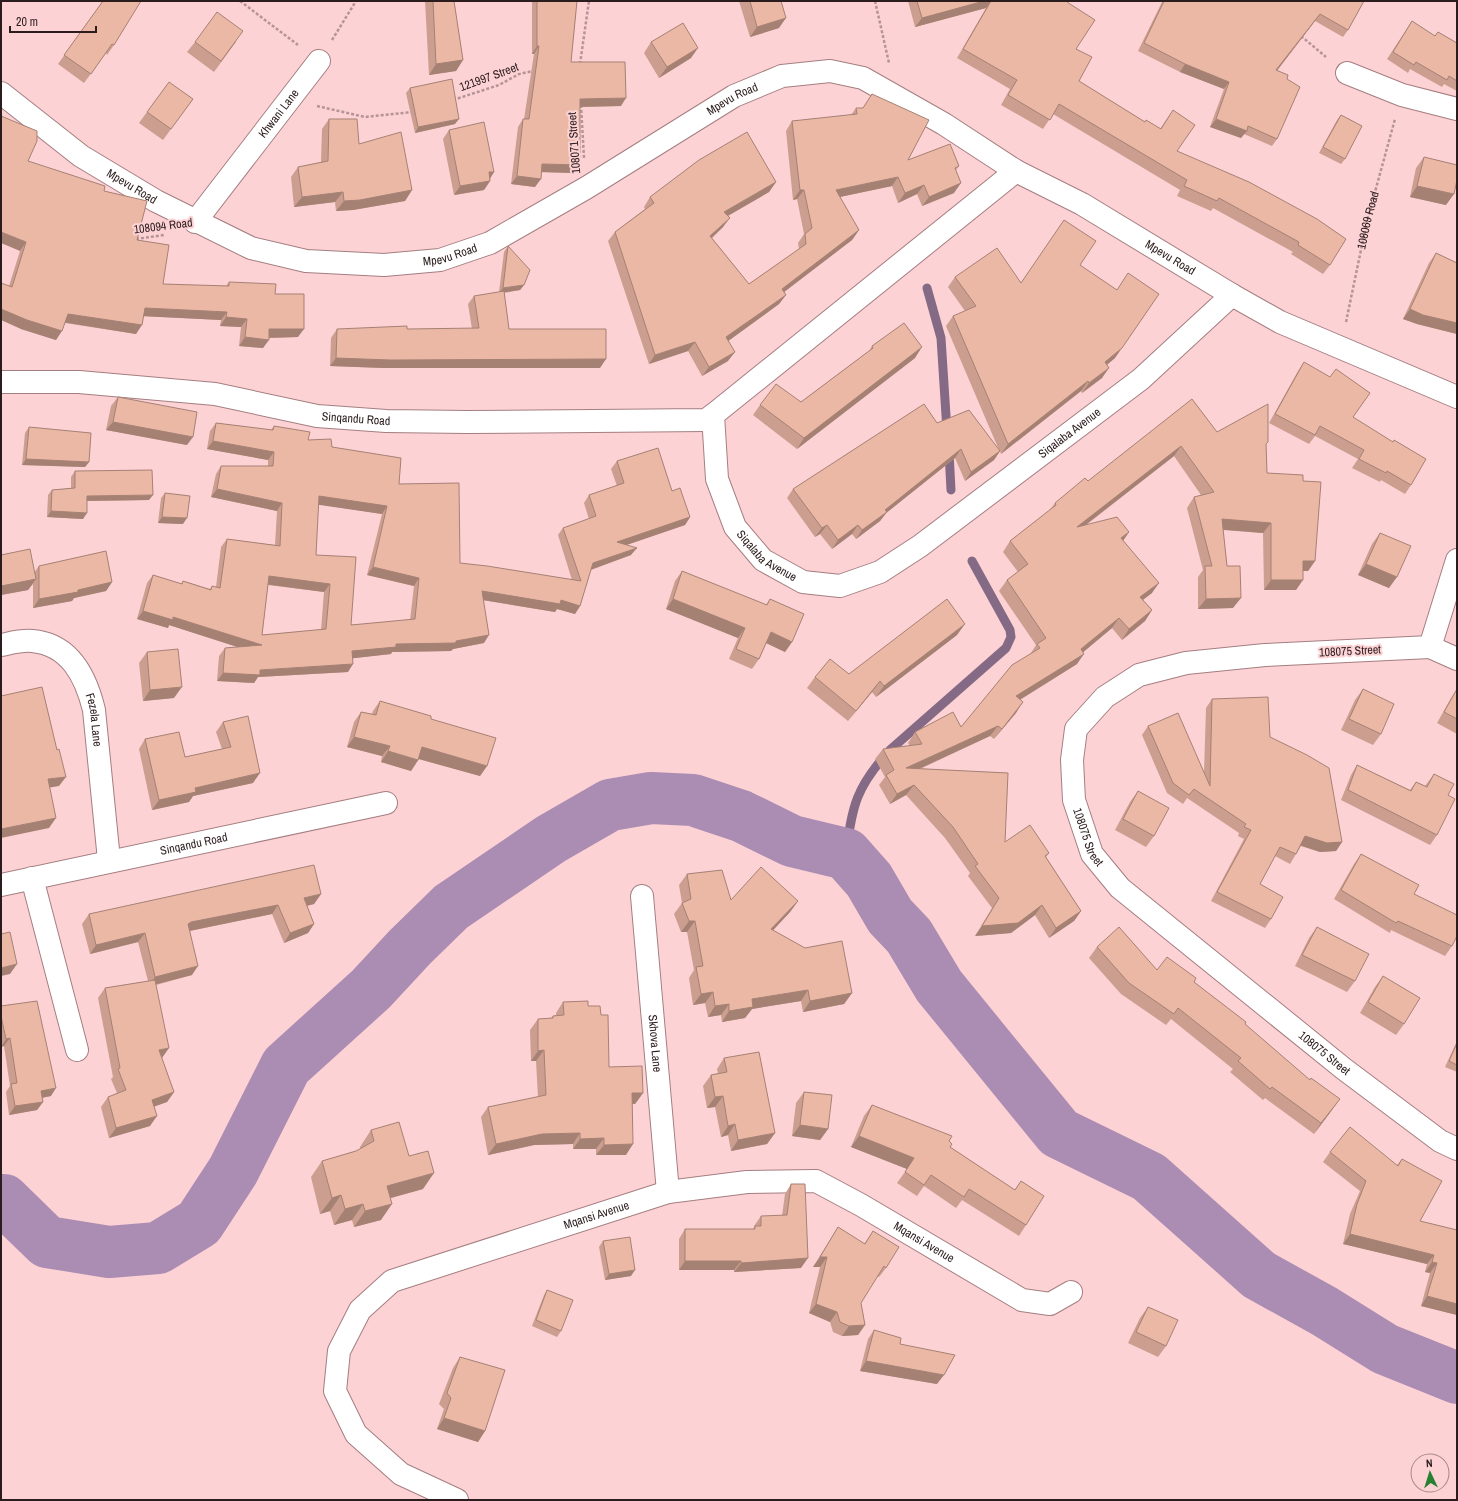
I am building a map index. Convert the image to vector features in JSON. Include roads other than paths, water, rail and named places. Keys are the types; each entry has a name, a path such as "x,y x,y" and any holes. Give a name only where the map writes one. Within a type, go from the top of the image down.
{"street":[{"name":"Khwani Lane","path":"195,222 319,61"},
{"name":"Mpevu Road","path":"1,93 82,156 156,201 195,222 251,248 306,261 384,265 440,260 490,243 586,188 734,96 782,76 830,71 863,78 896,94 1016,171 1082,204 1232,295 1280,322 1457,397"},
{"path":"1347,73 1402,96 1457,109"},
{"path":"713,415 1016,171"},
{"name":"Siqalaba Avenue","path":"713,415 717,479 735,527 763,560 803,582 840,586 880,572 920,546 1141,379 1232,295"},
{"name":"Sinqandu Road","path":"1,382 79,382 215,394 317,416 386,421 467,422 706,420 713,415"},
{"path":"1430,647 1457,560"},
{"name":"Fezela Lane","path":"1,645 32,641 59,648 80,671 89,688 94,710 109,860"},
{"name":"108075 Street","path":"1457,659 1430,647 1265,655 1186,663 1139,675 1105,697 1076,729 1072,760 1074,800 1092,854 1120,888 1344,1069 1440,1141 1457,1149"},
{"name":"Sinqandu Road","path":"1,885 109,860 386,803"},
{"path":"32,878 77,1050"},
{"name":"Skhova Lane","path":"642,896 668,1192"},
{"name":"Mqansi Avenue","path":"457,1500 400,1474 356,1434 336,1391 339,1351 360,1310 392,1281 668,1192 747,1182 816,1181 861,1205 1022,1300 1050,1304 1071,1292"}],"waterway":[{"path":"927,288 941,338 947,431"},
{"path":"949,452 951,490"},
{"path":"846,854 851,823 858,798 870,775 879,763 890,750 1006,648 1011,637 1010,630 972,561"},
{"path":"1,1200 4,1200 47,1242 109,1252 158,1248 199,1223 233,1171 286,1066 371,989 410,947 451,907 551,839 610,805 651,798 693,800 741,816 792,841 846,854 869,880 890,916 909,936 939,986 1059,1133 1149,1177 1259,1275 1324,1311 1385,1349 1457,1378"}]}
